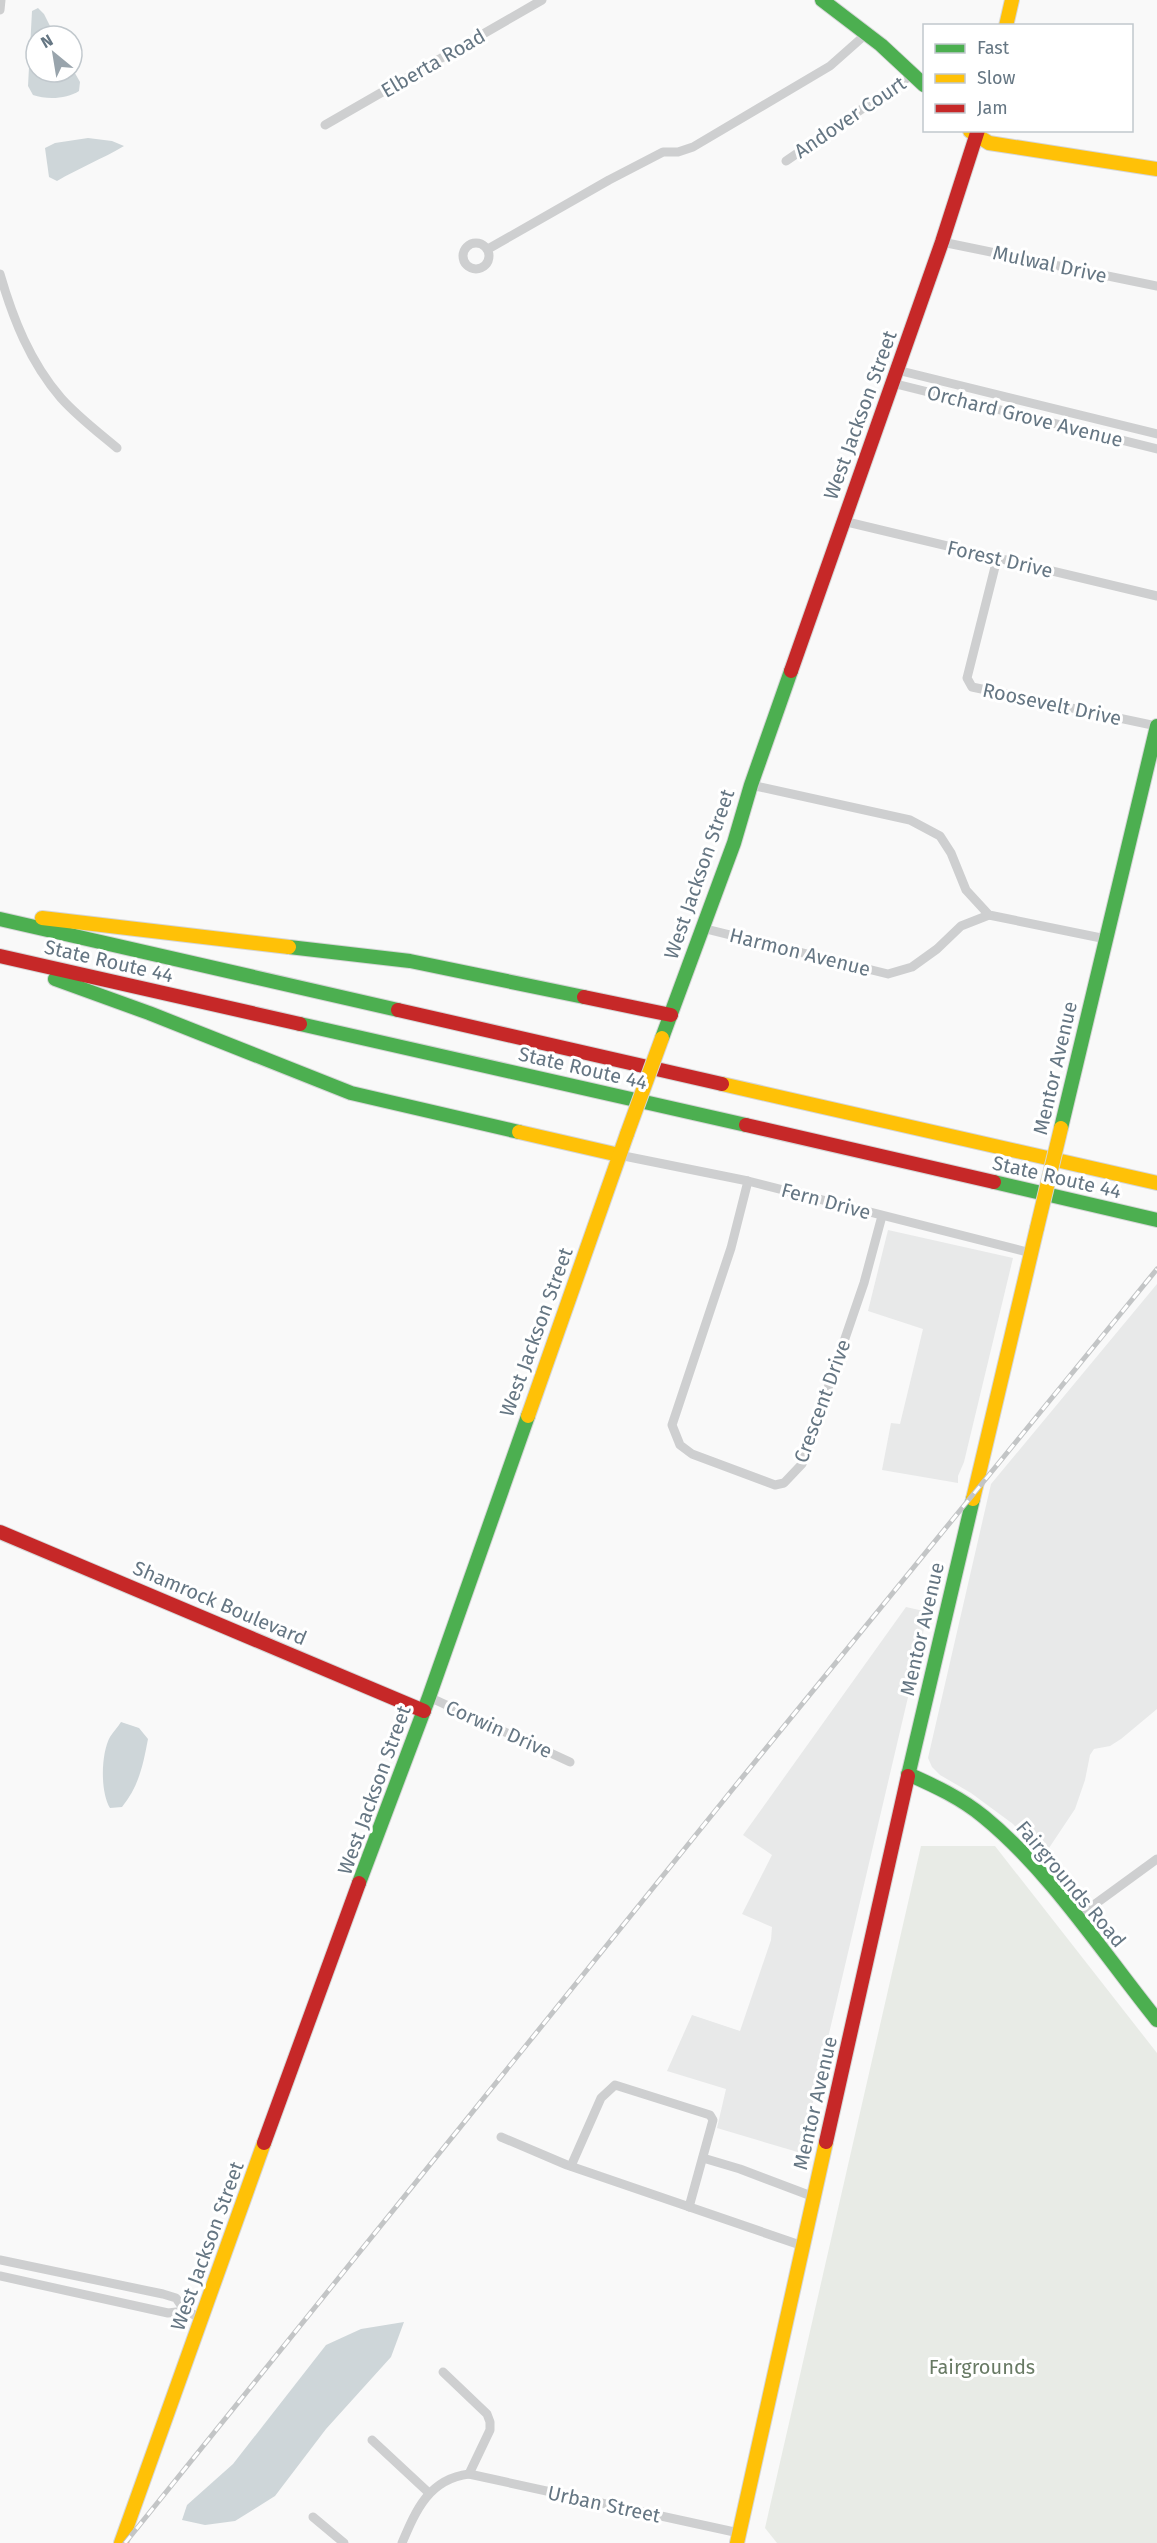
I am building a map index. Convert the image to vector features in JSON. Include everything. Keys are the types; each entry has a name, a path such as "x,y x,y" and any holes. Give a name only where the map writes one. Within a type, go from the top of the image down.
{"main road":[{"path":"822,0 923,84"},
{"path":"1006,24 1012,0"},
{"path":"975,133 989,143 1157,169"},
{"name":"West Jackson Street","path":"121,2543 295,2056 426,1704 619,1155 734,843 751,785 942,242 975,133"},
{"name":"Mentor Avenue","path":"738,2538 909,1774 1157,726"},
{"path":"0,913 410,961 671,1015"},
{"name":"State Route 44","path":"0,919 1157,1183"},
{"path":"0,957 351,1093 619,1155"},
{"name":"State Route 44","path":"0,957 840,1146 1157,1220"},
{"name":"Shamrock Boulevard","path":"0,1532 426,1704"},
{"name":"Fairgrounds Road","path":"909,1774 956,1797 1008,1836 1053,1886 1157,2020"}],"street":[{"path":"0,10 1,0"},
{"name":"Elberta Road","path":"325,125 542,0"},
{"path":"488,249 663,152 678,152 693,147 830,66 865,35"},
{"name":"Andover Court","path":"786,161 913,74"},
{"name":"Mulwal Drive","path":"942,242 1157,286"},
{"path":"0,274 10,311 40,369 60,397 117,448"},
{"name":"Orchard Grove Avenue","path":"895,376 1157,434"},
{"name":"Orchard Grove Avenue","path":"895,376 1157,449"},
{"name":"Forest Drive","path":"843,521 1157,596"},
{"name":"Roosevelt Drive","path":"997,559 967,678 972,687 1157,726"},
{"path":"751,785 910,820 940,836 951,853 966,890 989,915 1106,939"},
{"name":"Harmon Avenue","path":"702,928 888,974 912,968 937,949 961,926 989,915"},
{"name":"Fern Drive","path":"619,1155 748,1181 1031,1253"},
{"name":"Crescent Drive","path":"748,1181 731,1248 672,1425 680,1445 692,1454 775,1485 784,1483 802,1464 864,1283 882,1216"},
{"name":"Corwin Drive","path":"426,1704 570,1761"},
{"path":"1076,1918 1157,1860"},
{"path":"571,2166 601,2098 615,2085 710,2115 713,2120 689,2207"},
{"path":"501,2137 571,2166 803,2246"},
{"path":"703,2158 740,2169 814,2197"},
{"path":"0,2260 163,2294 176,2298 185,2311"},
{"path":"0,2276 168,2313 185,2311 202,2318"},
{"path":"402,2543 429,2493 454,2476 469,2474 490,2430 487,2414 444,2372"},
{"path":"372,2440 429,2493"},
{"name":"Urban Street","path":"469,2474 738,2538"},
{"path":"313,2517 344,2543"}],"shaded area":[{"path":"38,8 49,24 31,24 32,11"},
{"path":"28,84 80,84 79,91 57,98 33,95"},
{"path":"88,138 112,141 124,146 57,181 49,177 45,148 55,143"},
{"path":"888,1230 1013,1258 958,1483 882,1470 891,1423 900,1424 923,1329 868,1311"},
{"path":"1157,1284 1157,1709 1110,1746 1094,1749 1090,1755 1085,1780 1075,1809 1043,1857 1013,1824 971,1793 940,1775 932,1767 928,1758 991,1484"},
{"path":"906,1607 928,1612 801,2153 717,2128 726,2089 667,2071 692,2015 740,2031 771,1940 772,1927 742,1914 772,1855 743,1835"},
{"path":"121,1722 139,1728 148,1739 133,1791 122,1807 110,1808 103,1783 103,1762 110,1737"},
{"path":"404,2322 391,2357 326,2429 275,2496 235,2521 205,2525 182,2520 187,2505 233,2464 326,2345 361,2329"}],"green space":[{"name":"Fairgrounds","path":"921,1846 995,1846 1157,2053 1157,2543 777,2543 765,2528"}],"railway":[{"path":"125,2543 732,1790 1157,1269"}],"traffic: fast":[{"path":"822,0 881,45 923,84"},
{"path":"662,1038 734,843 751,785 791,671"},
{"path":"1061,1128 1157,726"},
{"path":"0,919 398,1010"},
{"path":"289,947 410,961 584,997"},
{"path":"55,979 149,1013 351,1093 519,1132"},
{"path":"300,1024 746,1125"},
{"path":"994,1182 1157,1220"},
{"path":"359,1883 429,1697 528,1416"},
{"path":"908,1776 973,1499"},
{"path":"908,1774 966,1804 1008,1838 1054,1887 1157,2020"}],"traffic: slow":[{"path":"1006,24 1012,0"},
{"path":"972,132 989,143 1157,169"},
{"path":"42,918 289,947"},
{"path":"627,1134 662,1038"},
{"path":"722,1084 1157,1183"},
{"path":"1037,1228 1061,1128"},
{"path":"519,1132 619,1155"},
{"path":"528,1416 627,1134"},
{"path":"973,1499 1037,1228"},
{"path":"737,2543 826,2142"},
{"path":"121,2543 264,2143"}],"traffic: jam":[{"path":"791,671 942,242 977,132"},
{"path":"0,956 300,1024"},
{"path":"584,997 671,1015"},
{"path":"398,1010 722,1084"},
{"path":"746,1125 994,1182"},
{"path":"0,1532 424,1711"},
{"path":"826,2142 908,1776"},
{"path":"264,2143 359,1883"}]}
